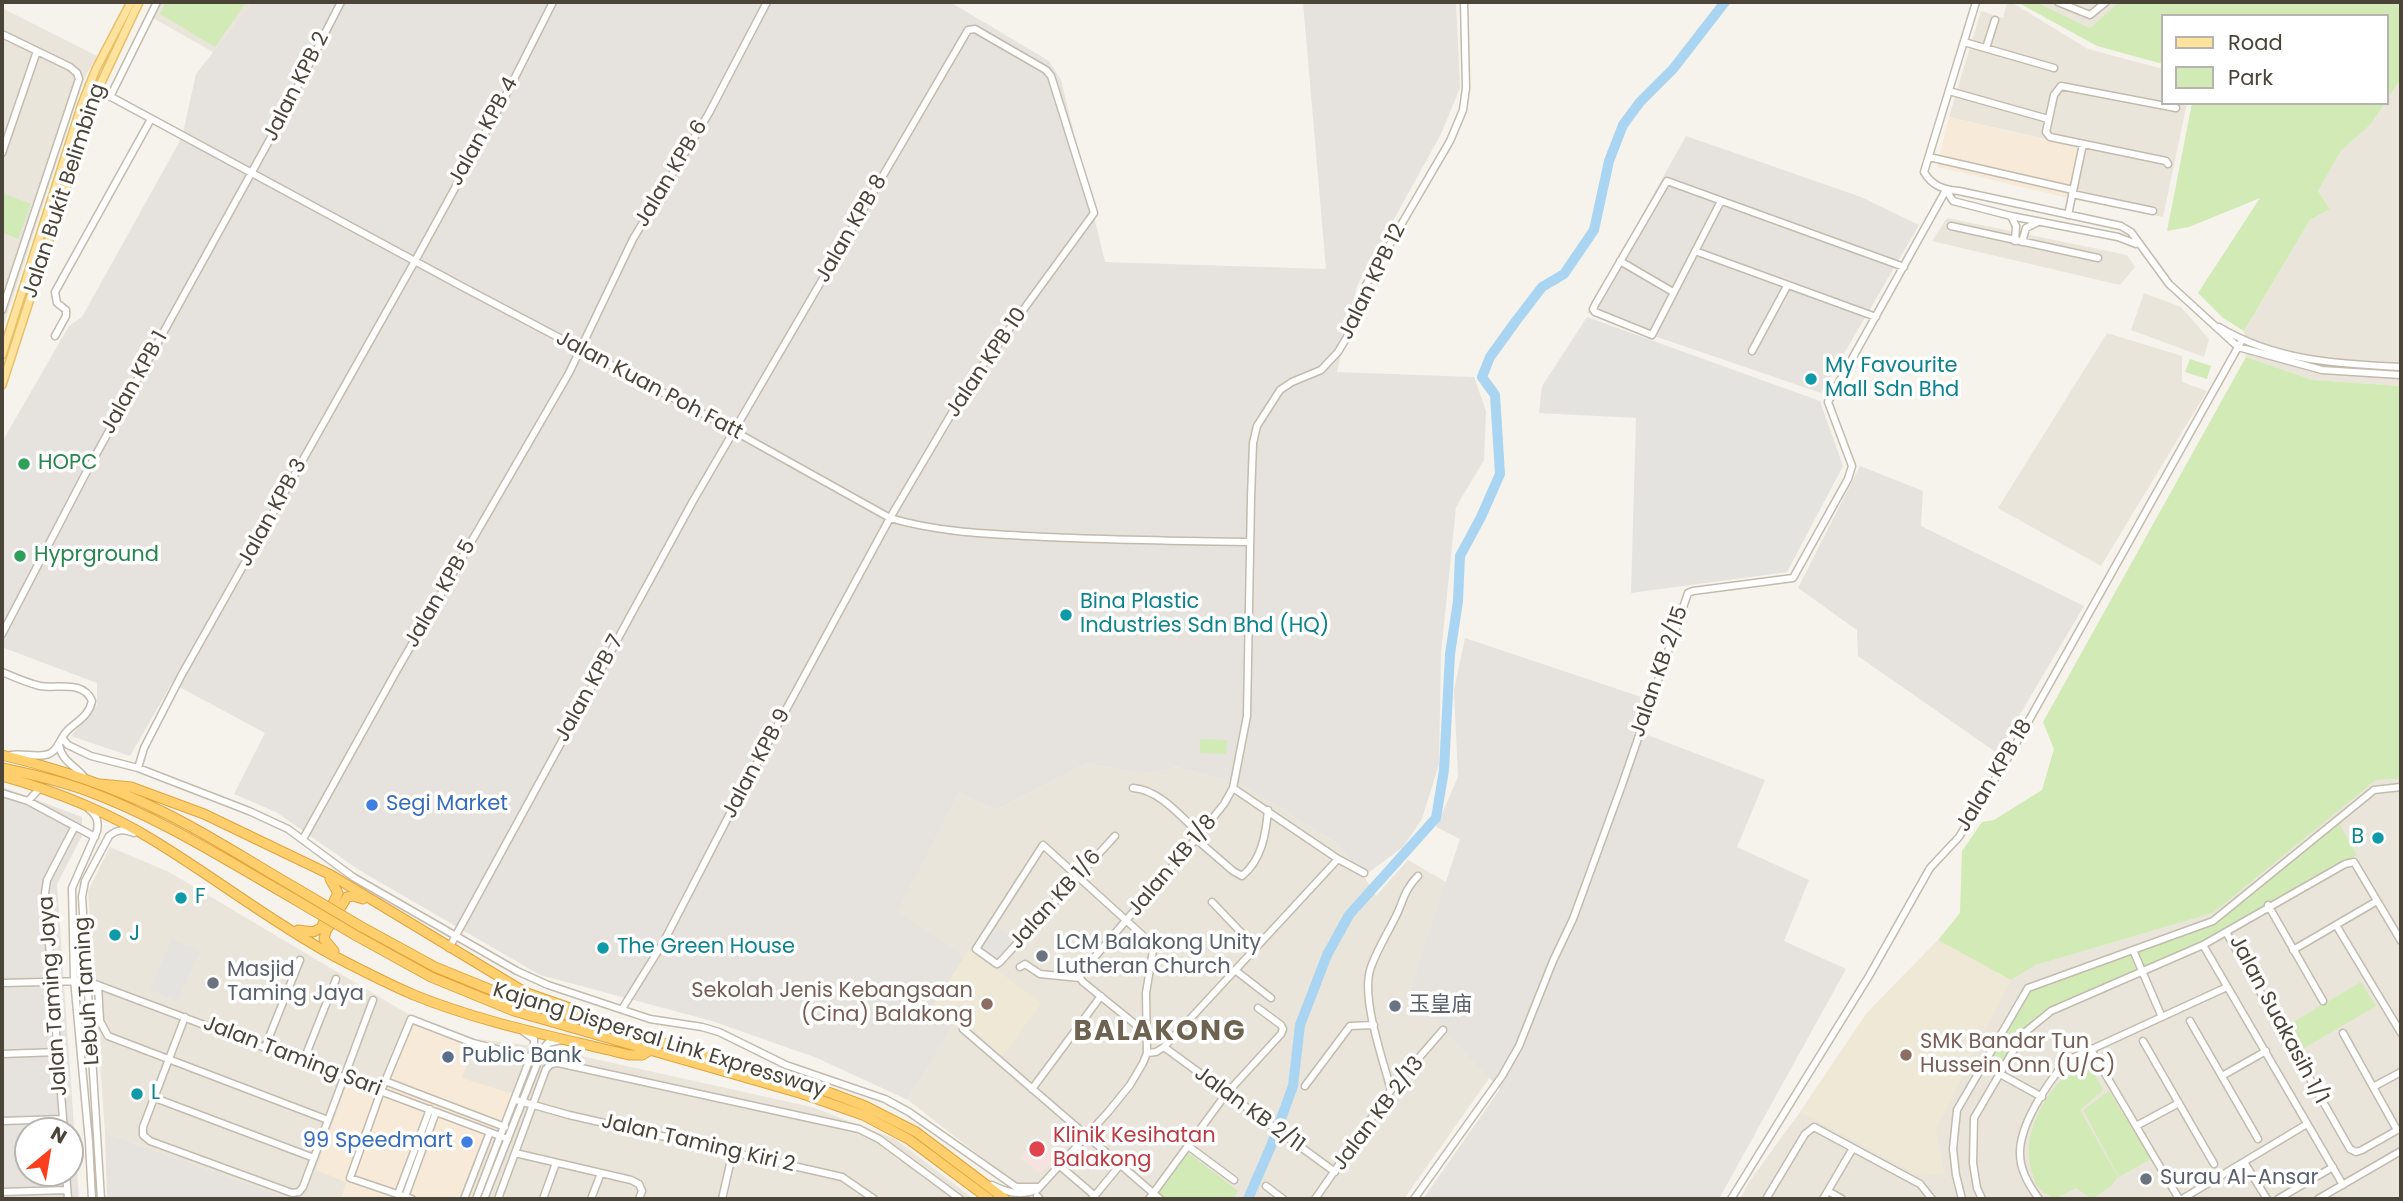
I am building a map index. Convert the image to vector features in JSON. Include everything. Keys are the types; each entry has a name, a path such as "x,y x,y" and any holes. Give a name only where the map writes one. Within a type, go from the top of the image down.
{"highway":[{"name":"Kajang Dispersal Link Expressway","path":"3,756 100,784 161,811 431,977 471,995 552,1023 809,1096 863,1115 910,1139 989,1199"},
{"name":"Kajang Dispersal Link Expressway","path":"2,768 58,782 122,805 156,820 296,894"},
{"path":"2,776 41,787 84,804 152,839 280,923 358,968 413,995 512,1027 570,1041 629,1055 642,1055 649,1051"},
{"path":"100,784 131,787 204,814 331,876 523,991 552,1004 589,1015 605,1027"},
{"path":"280,923 306,933 321,928 338,892 330,878 314,868"},
{"path":"358,968 328,946 324,939 326,931 347,898 360,897 378,906"},
{"name":"Kajang Dispersal Link Expressway","path":"357,930 475,984 556,1013 842,1096 916,1132 1005,1199"}],"main road":[{"name":"Jalan Bukit Belimbing","path":"2,355 89,85 131,2"},
{"name":"Jalan Bukit Belimbing","path":"2,385 97,89 139,2"}],"street":[{"path":"110,97 157,2"},
{"name":"Jalan KPB 2","path":"252,172 341,2"},
{"name":"Jalan KPB 4","path":"415,261 506,95 553,2"},
{"name":"Jalan KPB 6","path":"581,349 633,239 709,113 767,2"},
{"name":"Jalan KPB 12","path":"1233,788 1248,716 1253,443 1257,426 1280,390 1321,370 1338,352 1347,337 1366,285 1434,171 1457,125 1466,88 1464,2"},
{"path":"1976,2 1968,43 1924,172 1927,177 1947,190 2121,226 2131,232 2169,284 2238,347 2322,370 2401,375"},
{"path":"2058,2 2090,15 2106,2"},
{"path":"1986,48 1995,20"},
{"name":"Jalan KPB 10","path":"890,518 969,384 1094,213 1051,76 1046,70 972,28"},
{"name":"Jalan KPB 8","path":"733,431 968,30 972,28"},
{"path":"2,34 77,73 78,87 2,310"},
{"path":"1968,43 2054,68"},
{"path":"2,150 37,51"},
{"name":"Jalan Kuan Poh Fatt","path":"89,85 890,518 919,527 991,534 1250,542"},
{"path":"2168,164 2166,161 2050,137 2046,132 2054,94 2061,86 2175,108"},
{"path":"1953,92 2048,120"},
{"path":"55,336 66,316 65,310 57,303 55,292 150,119"},
{"path":"2068,215 2083,144"},
{"path":"1929,158 2153,211"},
{"name":"Jalan KPB 1","path":"2,634 88,469 252,172"},
{"path":"1721,201 1652,334 1595,313 1593,309 1667,181 1904,267"},
{"path":"1947,190 1953,201 2011,216 2118,237 2138,244"},
{"name":"Jalan KB 2/15","path":"1414,1199 1502,1076 1519,1046 1573,919 1688,593 1793,578 1847,479 1852,466 1828,402 1947,190"},
{"path":"2011,216 2016,226 2018,242"},
{"path":"2018,242 2026,228 2040,222"},
{"path":"1951,226 2098,258"},
{"path":"1695,251 1876,317"},
{"name":"Jalan KPB 3","path":"138,768 144,748 176,685 415,261"},
{"path":"1620,261 1673,292"},
{"path":"1752,351 1787,286"},
{"path":"2215,324 2242,340 2322,362 2401,367"},
{"name":"Jalan KPB 18","path":"1731,1199 1869,976 1930,868 1959,837 2009,756 2242,340"},
{"name":"Jalan KPB 5","path":"303,839 581,349"},
{"name":"Jalan KPB 7","path":"449,948 733,431"},
{"name":"Jalan KPB 9","path":"622,1009 663,943 731,811 890,518"},
{"path":"2,672 40,686 79,688 89,694 92,701 88,712 47,755 21,753 3,756"},
{"path":"60,741 91,756 138,768 288,829 353,877 517,971 548,985 659,1021 719,1032 786,1065 885,1099 909,1112 1010,1184 1038,1194"},
{"path":"60,741 64,759 85,779"},
{"path":"28,801 41,787"},
{"path":"1962,1199 1956,1175 1953,1135 1957,1110 2028,988 2213,922 2374,790 2401,787"},
{"path":"1133,788 1144,789 1157,795 1233,871 1242,876 1250,868 1263,843 1268,810"},
{"path":"1233,788 1338,859 1364,873"},
{"name":"Jalan KB 1/8","path":"1081,975 1198,836 1224,804 1233,788"},
{"path":"2,793 28,801 95,837 99,823 95,814 84,804"},
{"name":"Jalan Taming Jaya","path":"63,1117 45,894 47,880 75,826"},
{"name":"Lebuh Taming","path":"101,1199 82,897 85,881 105,842 115,831 124,830 152,839"},
{"name":"Jalan KB 1/6","path":"1078,876 1043,845 976,949 997,964 1115,836"},
{"name":"Lebuh Taming","path":"92,1199 74,979 72,888 95,837"},
{"path":"1147,1053 1164,1047 1338,859"},
{"name":"Jalan Suakasih 1/1","path":"2377,901 2354,862 2345,864 2268,905 2227,932 2350,1149 2356,1152 2362,1150 2399,1129"},
{"path":"1038,1194 1130,1085 1147,1053 1146,993 1153,950 1150,942 1078,876"},
{"path":"1391,1090 1374,1025 1369,992 1370,969 1399,911 1403,895 1418,876"},
{"path":"2293,950 2377,901 2401,941"},
{"path":"1212,902 1255,947"},
{"path":"2268,905 2323,1001"},
{"path":"2336,925 2401,1033"},
{"path":"1982,1199 1977,1188 1973,1163 1974,1118 2023,1034 2050,1011 2227,932"},
{"path":"2203,945 2343,1185"},
{"path":"2133,950 2161,1015"},
{"path":"265,1047 300,960"},
{"path":"1020,967 1025,964 1040,974 1081,975 1101,996 1135,1024 1145,1028"},
{"path":"1235,970 1271,998"},
{"name":"Jalan Taming Sari","path":"2,983 74,979 87,981 505,1137"},
{"path":"303,1062 336,979"},
{"path":"98,985 100,1021 108,1036 328,1120"},
{"path":"2039,1199 2026,1177 2019,1157 2021,1140 2052,1078 2066,1061 2161,1015 2227,987"},
{"path":"1032,1089 1101,996"},
{"path":"185,1017 143,1127 143,1135 150,1141 292,1193 299,1192 303,1187 373,1000"},
{"path":"1151,1196 1226,1094 1281,1034 1281,1025 1258,1008"},
{"path":"433,1110 403,1197 351,1178 381,1091 411,1020 473,1043 531,1058"},
{"path":"2190,1021 2258,1139"},
{"path":"1305,1086 1350,1026 1374,1025"},
{"path":"484,1199 519,1101 534,1048 534,1039 512,1027"},
{"path":"963,1029 1121,1166 1151,1196 1160,1199"},
{"name":"Jalan KB 2/13","path":"1315,1199 1391,1090 1443,1030"},
{"path":"2343,1033 2399,1129"},
{"path":"475,1199 505,1137 505,1126 548,1044 556,1040 570,1041"},
{"path":"2143,1041 2214,1164"},
{"name":"Jalan KB 2/11","path":"1164,1047 1335,1172"},
{"path":"2090,1048 2180,1199 2307,1125"},
{"path":"2222,1076 2266,1051"},
{"path":"2,1054 58,1052"},
{"path":"498,1199 547,1069 558,1063 859,1129 879,1139 960,1199"},
{"path":"1982,1064 2042,1097"},
{"path":"2373,1087 2401,1072"},
{"path":"386,1080 505,1126"},
{"path":"155,1098 314,1158"},
{"name":"Jalan Taming Kiri 2","path":"519,1101 842,1177 874,1199"},
{"path":"2136,1126 2179,1103"},
{"path":"1766,1199 1809,1129 1819,1129 1920,1184 1932,1199"},
{"path":"464,1199 490,1132"},
{"path":"1188,1146 1234,1180"},
{"path":"1823,1199 1853,1148"},
{"path":"722,1199 733,1151"},
{"path":"2318,1199 2401,1151"},
{"path":"515,1153 639,1184 642,1191 639,1199"},
{"path":"2244,1162 2267,1199"},
{"path":"543,1199 556,1163"},
{"path":"1060,1166 1093,1198 1121,1166"},
{"path":"2278,1199 2333,1167"},
{"path":"591,1199 601,1173"},
{"path":"975,1176 1000,1189 1017,1194 1038,1194"},
{"path":"1266,1186 1283,1199"},
{"path":"67,1187 68,1199"},
{"path":"2,1192 67,1190"},
{"path":"1828,1191 1842,1199"}],"shaded area":[{"path":"152,2 252,2 213,52 146,14"},
{"path":"252,2 950,2 1049,61 1061,80 1105,262 1326,269 1303,2 1456,2 1460,88 1441,134 1357,286 1337,372 1474,377 1486,411 1484,460 1456,507 1441,653 1439,764 1422,819 1403,847 1364,876 1335,842 1240,784 1177,767 1141,774 1087,763 996,810 959,793 897,912 984,971 908,1100 817,1058 712,1021 540,975 359,870 276,812 234,794 265,733 172,683 130,756 71,736 97,705 97,683 4,648 2,650 2,442 69,326 82,317 182,137 196,74"},
{"path":"2007,2 2011,2 2088,49 2162,69 2162,105 2187,105 2163,217 2068,198 2079,147 1949,117 1981,11 2003,18"},
{"path":"2036,2 2119,2 2090,28"},
{"path":"2,8 97,56 84,79 2,330"},
{"path":"2401,79 2401,386 2313,380 2246,357 2244,331 2310,220 2330,209 2318,191 2341,151 2371,124 2384,105 2389,105 2389,96"},
{"path":"1949,117 2080,148 2068,198 1937,167"},
{"path":"1686,136 1861,197 1919,225 1821,393 1587,313"},
{"path":"1947,218 2127,255 2135,267 2120,285 1932,241"},
{"path":"2144,293 2181,307 2209,339 2204,357 2131,330"},
{"path":"1587,317 1820,401 1843,466 1787,572 1631,593 1636,418 1539,413 1542,386"},
{"path":"2107,333 2182,356 2182,382 2207,391 2101,566 1998,508"},
{"path":"1860,466 1923,491 1921,526 2084,606 1997,753 1858,656 1857,630 1798,588"},
{"path":"1465,638 1644,698 1632,729 1765,780 1737,847 1809,880 1784,941 1846,969 1719,1199 1423,1199 1500,1089 1409,993 1460,839 1436,827 1458,777 1454,690"},
{"path":"1087,763 1141,774 1177,767 1240,784 1335,842 1364,876 1376,896 1408,860 1446,882 1409,993 1490,1077 1404,1199 1035,1199 908,1100 983,971 896,913 959,793 996,810"},
{"path":"2401,779 2401,1199 1740,1199 1749,1182 1867,1013 1938,940 2011,980 2036,965 2213,913 2376,780"},
{"path":"2,787 82,817 82,836 57,884 73,1117 14,1117 14,1187 78,1187 79,1199 2,1199"},
{"path":"110,847 169,872 408,1014 476,1039 536,1046 812,1107 895,1139 974,1199 291,1199 105,1133 88,891"},
{"path":"995,925 1016,942 995,962 978,948"},
{"path":"172,939 200,951 177,1001 150,989"},
{"name":"SMK Bandar Tun Hussein Onn (U/C)","path":"1938,940 2011,980 1936,1130 1944,1173 1920,1176 1800,1112 1867,1013"},
{"name":"Sekolah Jenis Kebangsaan (Cina) Balakong","path":"969,950 1042,1003 1002,1057 963,1019 955,1027 932,1006"},
{"path":"408,1014 476,1039 462,1078 513,1094 504,1120 493,1138 470,1199 341,1199 346,1182 316,1170 348,1081 378,1093"},
{"path":"105,1133 291,1199 107,1199"},
{"name":"Klinik Kesihatan Balakong","path":"1034,1141 1058,1158 1040,1173 1020,1158"}],"green space":[{"path":"166,2 246,2 215,47 160,14"},
{"path":"2017,2 2036,2 2090,28 2119,2 2401,2 2401,79 2389,96 2389,14 2162,14 2162,64 2097,46"},
{"path":"2192,105 2384,105 2371,124 2341,151 2318,191 2330,209 2310,220 2244,331 2223,318 2198,293 2260,198 2189,227 2167,231"},
{"path":"2,193 31,204 18,239 2,232"},
{"path":"2246,357 2313,380 2401,386 2401,779 2376,780 2213,913 2036,965 2011,980 1938,940 1960,913 1962,851 1982,822 1994,820 2042,790 2054,749 2043,722"},
{"path":"2190,359 2211,366 2207,379 2185,372"},
{"path":"1200,739 1227,740 1226,754 1200,753"},
{"path":"2338,822 2357,855 2267,904 2203,943 2143,968 2136,951 2213,923"},
{"path":"2131,954 2136,970 2049,1007 2021,1032 1999,1070 1986,1063 2030,990"},
{"path":"2361,982 2376,1006 2299,1051 2285,1027"},
{"path":"2086,1057 2103,1090 2080,1110 2118,1177 2111,1186 2092,1199 2076,1188 2054,1199 2040,1190 2035,1182 2029,1158 2030,1141 2040,1109 2050,1094"},
{"path":"2109,1091 2151,1159 2119,1177 2083,1110"},
{"path":"1187,1152 1238,1191 1233,1199 1166,1199 1158,1193"}],"waterway":[{"path":"1248,1199 1293,1086 1300,1025 1327,955 1349,915 1436,818 1444,770 1450,654 1458,601 1460,556 1500,474 1495,395 1482,377 1490,357 1516,321 1542,287 1564,274 1594,230 1609,161 1623,125 1640,102 1673,69 1725,2"}],"place":[{"name":"My Favourite Mall Sdn Bhd","path":"1811,379"},
{"name":"HOPC","path":"24,464"},
{"name":"Hyprground","path":"20,556"},
{"name":"Bina Plastic Industries Sdn Bhd (HQ)","path":"1066,615"},
{"name":"Segi Market","path":"372,805"},
{"name":"B","path":"2378,838"},
{"name":"F","path":"181,898"},
{"name":"J","path":"115,935"},
{"name":"The Green House","path":"603,948"},
{"name":"LCM Balakong Unity Lutheran Church","path":"1042,956"},
{"name":"Masjid Taming Jaya","path":"213,983"},
{"name":"Sekolah Jenis Kebangsaan (Cina) Balakong","path":"987,1004"},
{"name":"玉皇庙","path":"1395,1006"},
{"name":"SMK Bandar Tun Hussein Onn (U/C)","path":"1906,1055"},
{"name":"Public Bank","path":"448,1057"},
{"name":"L","path":"137,1094"},
{"name":"99 Speedmart","path":"467,1142"},
{"name":"Klinik Kesihatan Balakong","path":"1037,1149"},
{"name":"Surau Al-Ansar","path":"2146,1179"}],"district":[{"name":"BALAKONG","path":"1160,1033"}]}
